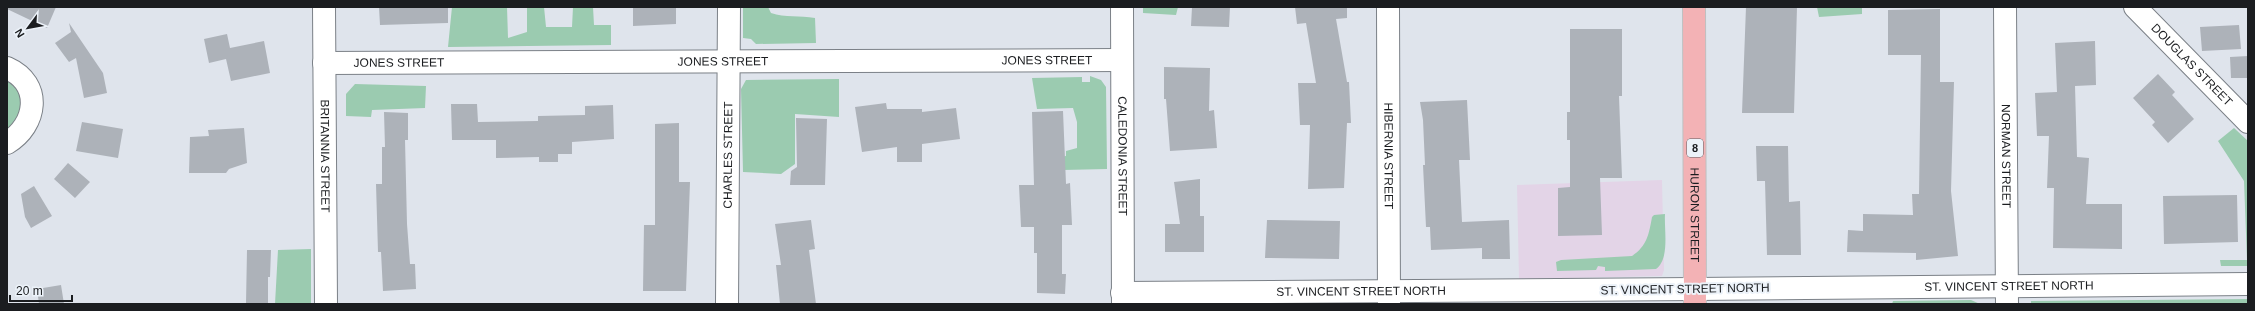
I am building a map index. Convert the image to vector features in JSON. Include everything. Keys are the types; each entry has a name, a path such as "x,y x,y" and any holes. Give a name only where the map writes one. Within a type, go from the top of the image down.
{"main road":[{"name":"HURON STREET","path":"1694,7 1695,297"}],"street":[{"name":"BRITANNIA STREET","path":"324,7 326,304"},
{"name":"CHARLES STREET","path":"727,304 729,7"},
{"name":"CALEDONIA STREET","path":"1122,7 1123,299"},
{"name":"HIBERNIA STREET","path":"1388,7 1389,298"},
{"name":"NORMAN STREET","path":"2005,7 2007,295"},
{"name":"DOUGLAS STREET","path":"2135,7 2248,122"},
{"name":"JONES STREET","path":"324,62 1122,60"},
{"path":"7,68 16,72 26,83 30,93 32,107 29,122 18,136 7,143"},
{"name":"ST. VINCENT STREET NORTH","path":"1123,299 2007,295 2248,284"}],"shaded area":[{"path":"1662,180 1664,270 1662,276 1519,279 1517,185"}],"green space":[{"path":"452,7 507,7 508,38 527,32 527,7 544,7 546,27 572,27 573,7 593,7 594,25 611,25 611,45 448,47"},
{"path":"743,7 768,7 771,13 776,15 815,18 816,43 756,44 751,39 743,38"},
{"path":"1143,7 1178,7 1176,15 1143,13"},
{"path":"1817,7 1862,7 1862,14 1819,17"},
{"path":"7,76 11,77 26,106 7,136"},
{"path":"1090,76 1101,80 1106,87 1107,169 1063,170 1043,159 1066,156 1066,151 1077,148 1077,122 1073,108 1037,109 1032,78 1082,77 1082,82 1090,82"},
{"path":"839,79 839,117 795,114 795,164 781,174 743,172 741,89 746,80"},
{"path":"355,84 426,86 425,108 372,110 371,117 346,116 346,94"},
{"path":"2234,128 2248,141 2248,266 2221,266 2220,260 2247,260 2244,181 2218,141"},
{"path":"1665,214 1665,251 1660,264 1656,269 1605,271 1605,267 1598,266 1596,270 1557,271 1556,262 1561,260 1632,256 1644,244 1650,229 1652,217 1654,215"},
{"path":"311,249 311,304 275,304 278,250"},
{"path":"2248,299 2248,304 2031,304 2031,301"},
{"path":"1971,300 1980,304 1892,304 1893,301"}],"building":[{"path":"7,7 56,7 47,28 7,9"},
{"path":"379,7 448,7 448,23 380,25"},
{"path":"633,7 676,7 676,24 633,26"},
{"path":"1192,7 1230,7 1229,27 1191,26"},
{"path":"1295,7 1347,7 1347,18 1336,19 1347,82 1349,82 1351,123 1347,123 1344,188 1308,189 1310,125 1300,125 1298,83 1316,83 1306,23 1297,24"},
{"path":"1746,7 1797,7 1794,113 1742,113"},
{"path":"1940,9 1940,82 1954,82 1951,191 1958,256 1916,260 1916,253 1847,252 1848,230 1863,231 1863,214 1913,215 1912,194 1919,194 1921,55 1888,55 1888,10"},
{"path":"69,23 103,73 107,93 84,98 76,58 69,62 55,43 71,32"},
{"path":"2239,25 2241,49 2202,51 2200,27"},
{"path":"1570,29 1622,29 1622,96 1619,96 1622,178 1600,178 1602,235 1558,236 1558,188 1570,187 1570,140 1567,140 1567,112 1570,112"},
{"path":"227,34 230,48 264,41 270,73 231,81 226,59 209,63 204,39"},
{"path":"2095,41 2096,85 2075,86 2077,157 2089,158 2086,204 2122,204 2122,249 2053,248 2054,188 2047,188 2049,136 2037,136 2035,93 2057,92 2055,43"},
{"path":"2248,56 2248,78 2231,78 2230,57"},
{"path":"1164,67 1210,68 1209,111 1214,110 1217,148 1170,151 1166,99 1164,99"},
{"path":"2158,74 2175,92 2172,95 2194,119 2168,143 2152,125 2155,122 2133,98"},
{"path":"1467,100 1470,160 1459,160 1462,222 1509,220 1510,259 1482,259 1482,248 1431,250 1430,227 1426,227 1423,165 1425,165 1423,120 1420,102"},
{"path":"886,103 887,109 922,109 922,112 956,108 960,139 922,144 922,162 897,162 897,147 862,152 855,107"},
{"path":"451,104 477,104 478,122 538,121 538,116 585,115 585,106 613,105 614,139 572,142 572,154 558,154 558,162 539,162 539,157 496,158 496,140 452,140"},
{"path":"1063,111 1066,184 1070,183 1072,225 1062,225 1062,274 1066,274 1065,294 1037,293 1037,253 1034,253 1034,227 1021,227 1019,185 1034,185 1032,112"},
{"path":"384,112 408,113 408,140 405,140 407,224 410,264 415,264 416,289 383,291 381,252 378,252 376,184 382,184 382,147 385,147"},
{"path":"796,118 827,119 825,185 790,185 791,171 797,167"},
{"path":"82,122 123,129 118,158 76,151"},
{"path":"679,123 679,182 690,182 686,291 643,291 644,225 655,225 655,124"},
{"path":"244,128 247,163 229,169 226,173 189,173 190,137 209,136 208,130"},
{"path":"1756,146 1788,146 1789,202 1800,201 1801,255 1767,255 1765,181 1757,181"},
{"path":"68,163 90,182 75,198 54,179"},
{"path":"1200,179 1200,216 1204,216 1204,252 1165,252 1165,224 1180,224 1174,182"},
{"path":"34,186 52,216 31,228 25,217 21,194"},
{"path":"2237,195 2238,242 2164,244 2163,196"},
{"path":"811,220 815,249 809,250 816,304 780,304 776,265 781,265 775,224"},
{"path":"1267,220 1340,221 1339,259 1265,258"},
{"path":"247,250 271,250 270,277 268,277 268,304 246,304"},
{"path":"61,285 64,304 39,304 37,289"}]}
